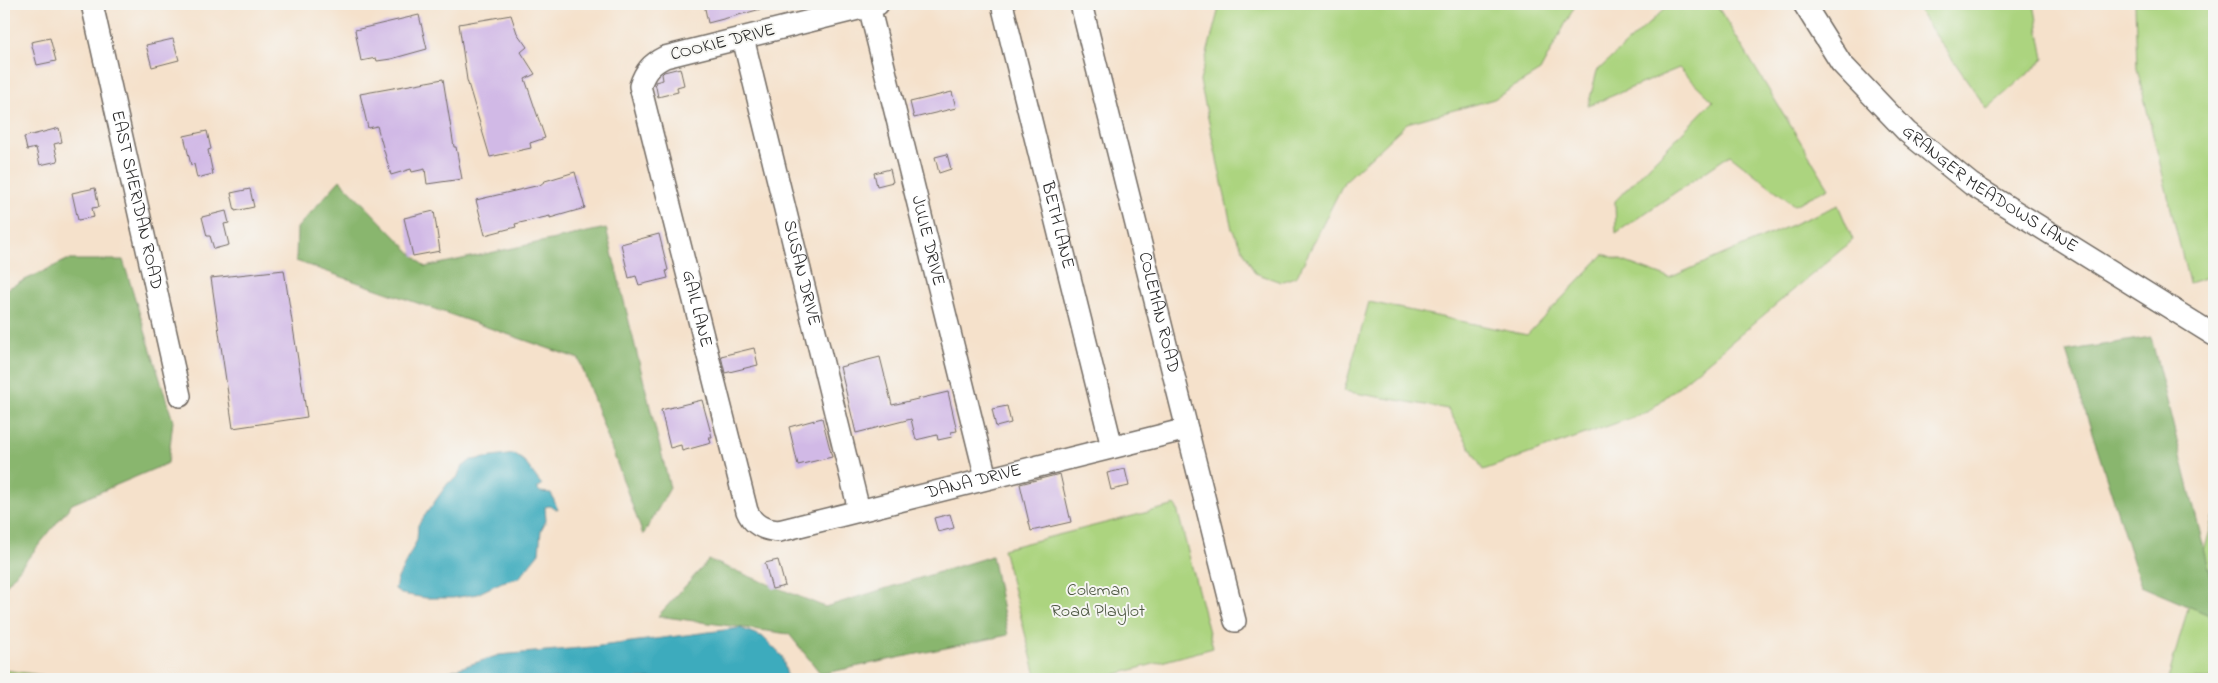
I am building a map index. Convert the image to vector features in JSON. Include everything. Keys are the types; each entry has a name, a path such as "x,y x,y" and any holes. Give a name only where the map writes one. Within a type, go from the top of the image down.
{"street":[{"name":"EAST SHERIDAN ROAD","path":"92,4 180,396"},
{"name":"BETH LANE","path":"1002,4 1112,447"},
{"name":"COLEMAN ROAD","path":"1080,4 1235,621"},
{"name":"GRANGER MEADOWS LANE","path":"1804,4 1841,63 1907,132 1971,184 2214,335"},
{"name":"COOKIE DRIVE","path":"640,86 645,73 653,63 665,57 874,5"},
{"name":"JULIE DRIVE","path":"874,5 986,478"},
{"name":"SUSAN DRIVE","path":"743,38 859,510"},
{"name":"GAIL LANE","path":"640,86 747,511 752,522 760,526"},
{"name":"DANA DRIVE","path":"760,526 779,531 1187,429"}],"green space":[{"path":"1220,4 1576,4 1540,71 1494,99 1407,123 1344,182 1297,276 1281,282 1255,273 1232,229 1200,81"},
{"path":"1670,4 1716,4 1829,188 1794,205 1730,155 1616,233 1615,201 1713,101 1679,68 1588,106 1597,71"},
{"path":"1914,4 2034,4 2044,59 1987,109"},
{"path":"2135,4 2214,4 2214,275 2189,283 2137,69"},
{"path":"340,180 425,267 606,228 670,488 643,535 579,359 296,261 297,228"},
{"path":"1838,205 1853,240 1648,412 1483,470 1448,409 1344,391 1369,302 1527,335 1604,254 1669,278"},
{"path":"67,260 123,260 173,421 168,463 72,504 4,588 4,290"},
{"path":"2151,337 2214,588 2214,617 2141,586 2066,351"},
{"name":"Coleman Road Playlot","path":"1176,505 1213,648 1098,679 1037,679 1003,549"},
{"path":"2214,516 2214,679 2168,679"},
{"path":"992,556 1008,635 821,674 789,634 658,616 709,560 825,607"},
{"path":"4,670 70,679 4,679"}],"water":[{"path":"514,454 524,461 542,485 537,488 540,492 551,493 558,510 549,506 545,507 546,521 541,530 539,553 519,578 502,582 477,594 453,598 426,598 401,594 395,589 397,580 417,540 418,525 448,483 457,478 461,468 471,460"},
{"path":"740,628 763,637 782,656 788,679 426,679 499,655 592,647"}],"building":[{"path":"704,4 765,4 765,8 708,23"},
{"path":"419,15 427,49 391,59 377,61 376,58 361,61 355,30"},
{"path":"511,15 517,33 527,47 521,52 535,74 525,79 545,138 530,143 531,148 490,157 467,80 459,24"},
{"path":"50,38 56,61 37,65 31,42"},
{"path":"173,39 179,60 152,67 146,45"},
{"path":"680,68 684,85 677,87 678,92 658,97 655,82 663,80 662,74 664,72"},
{"path":"443,79 454,147 456,147 462,179 427,184 425,169 412,172 411,169 391,175 377,126 368,128 360,94"},
{"path":"952,92 956,108 914,118 910,102"},
{"path":"59,128 62,142 54,144 58,161 40,165 36,148 27,150 24,137"},
{"path":"207,131 211,149 208,150 213,174 197,178 194,164 191,165 184,136"},
{"path":"947,154 951,169 939,173 935,157"},
{"path":"890,169 893,182 877,186 874,173"},
{"path":"575,172 585,208 550,218 550,216 515,224 516,227 485,235 476,200 540,185 545,181"},
{"path":"95,188 99,207 92,208 94,217 78,220 72,193"},
{"path":"250,189 254,207 235,211 231,193"},
{"path":"226,211 229,223 224,224 229,245 214,249 210,236 207,236 202,217"},
{"path":"434,211 440,251 413,256 404,218"},
{"path":"659,234 668,270 666,271 668,278 639,285 636,276 629,278 621,244"},
{"path":"284,270 307,417 233,428 211,278"},
{"path":"754,348 758,365 725,373 721,356"},
{"path":"880,357 892,405 948,392 957,431 951,432 952,437 938,440 937,435 916,440 911,419 856,433 840,367"},
{"path":"702,400 712,437 709,437 711,443 682,451 681,445 670,448 661,410"},
{"path":"1007,406 1011,423 996,427 992,409"},
{"path":"822,418 832,457 798,465 789,427"},
{"path":"1125,469 1129,486 1111,490 1107,473"},
{"path":"1060,474 1071,522 1031,531 1020,484"},
{"path":"950,514 954,528 938,532 934,518"},
{"path":"778,560 785,586 772,589 765,563"}]}
